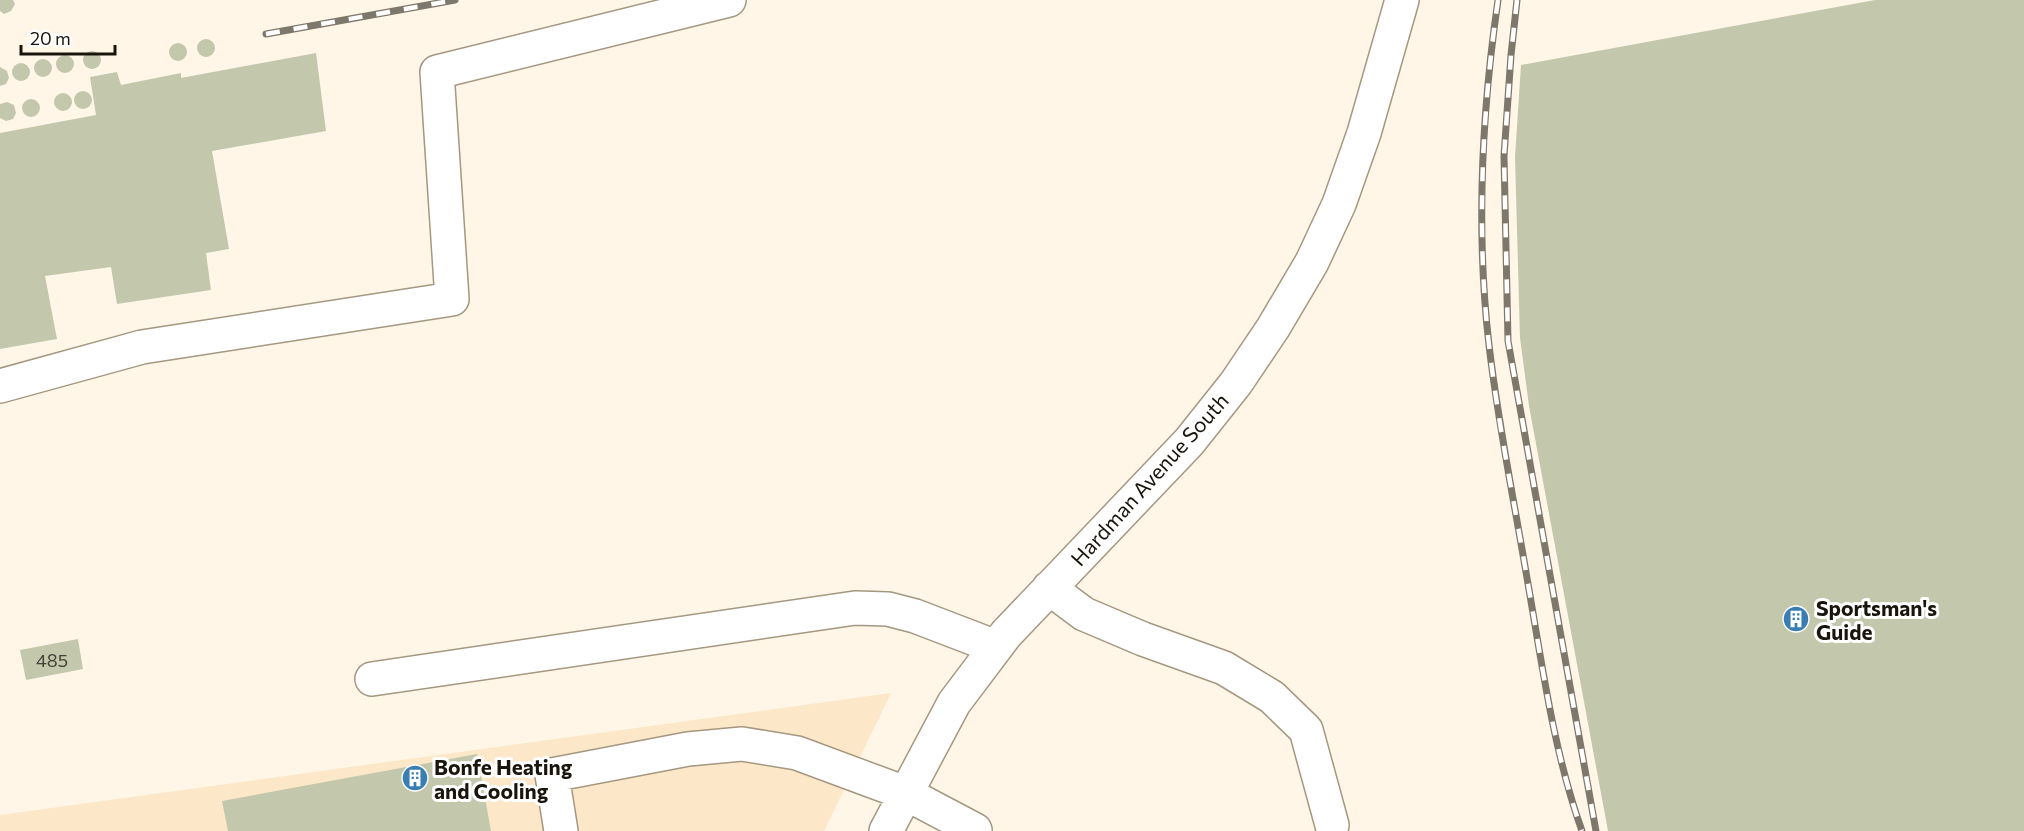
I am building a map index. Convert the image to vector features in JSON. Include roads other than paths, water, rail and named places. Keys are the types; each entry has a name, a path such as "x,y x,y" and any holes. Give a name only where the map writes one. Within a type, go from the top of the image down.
{"street":[{"path":"0,386 142,347 452,299 437,72 729,0"},
{"name":"Hardman Avenue South","path":"886,831 954,703 996,647 1049,588 1189,442 1236,383 1273,328 1312,261 1339,204 1364,133 1402,0"},
{"path":"1049,588 1084,615 1224,668 1272,696 1306,730 1332,825"},
{"path":"372,679 855,608 888,609 915,616 996,647"},
{"path":"561,831 552,775 688,749 742,744 797,753 905,793 975,830"}],"railway":[{"path":"266,34 455,0"},
{"path":"1498,0 1488,85 1483,172 1483,259 1489,345 1549,706 1563,769 1582,831"},
{"path":"1517,0 1504,156 1508,341 1596,831"}],"place":[{"name":"Sportsman's Guide","path":"1796,619"},
{"name":"Bonfe Heating and Cooling","path":"415,778"}]}
